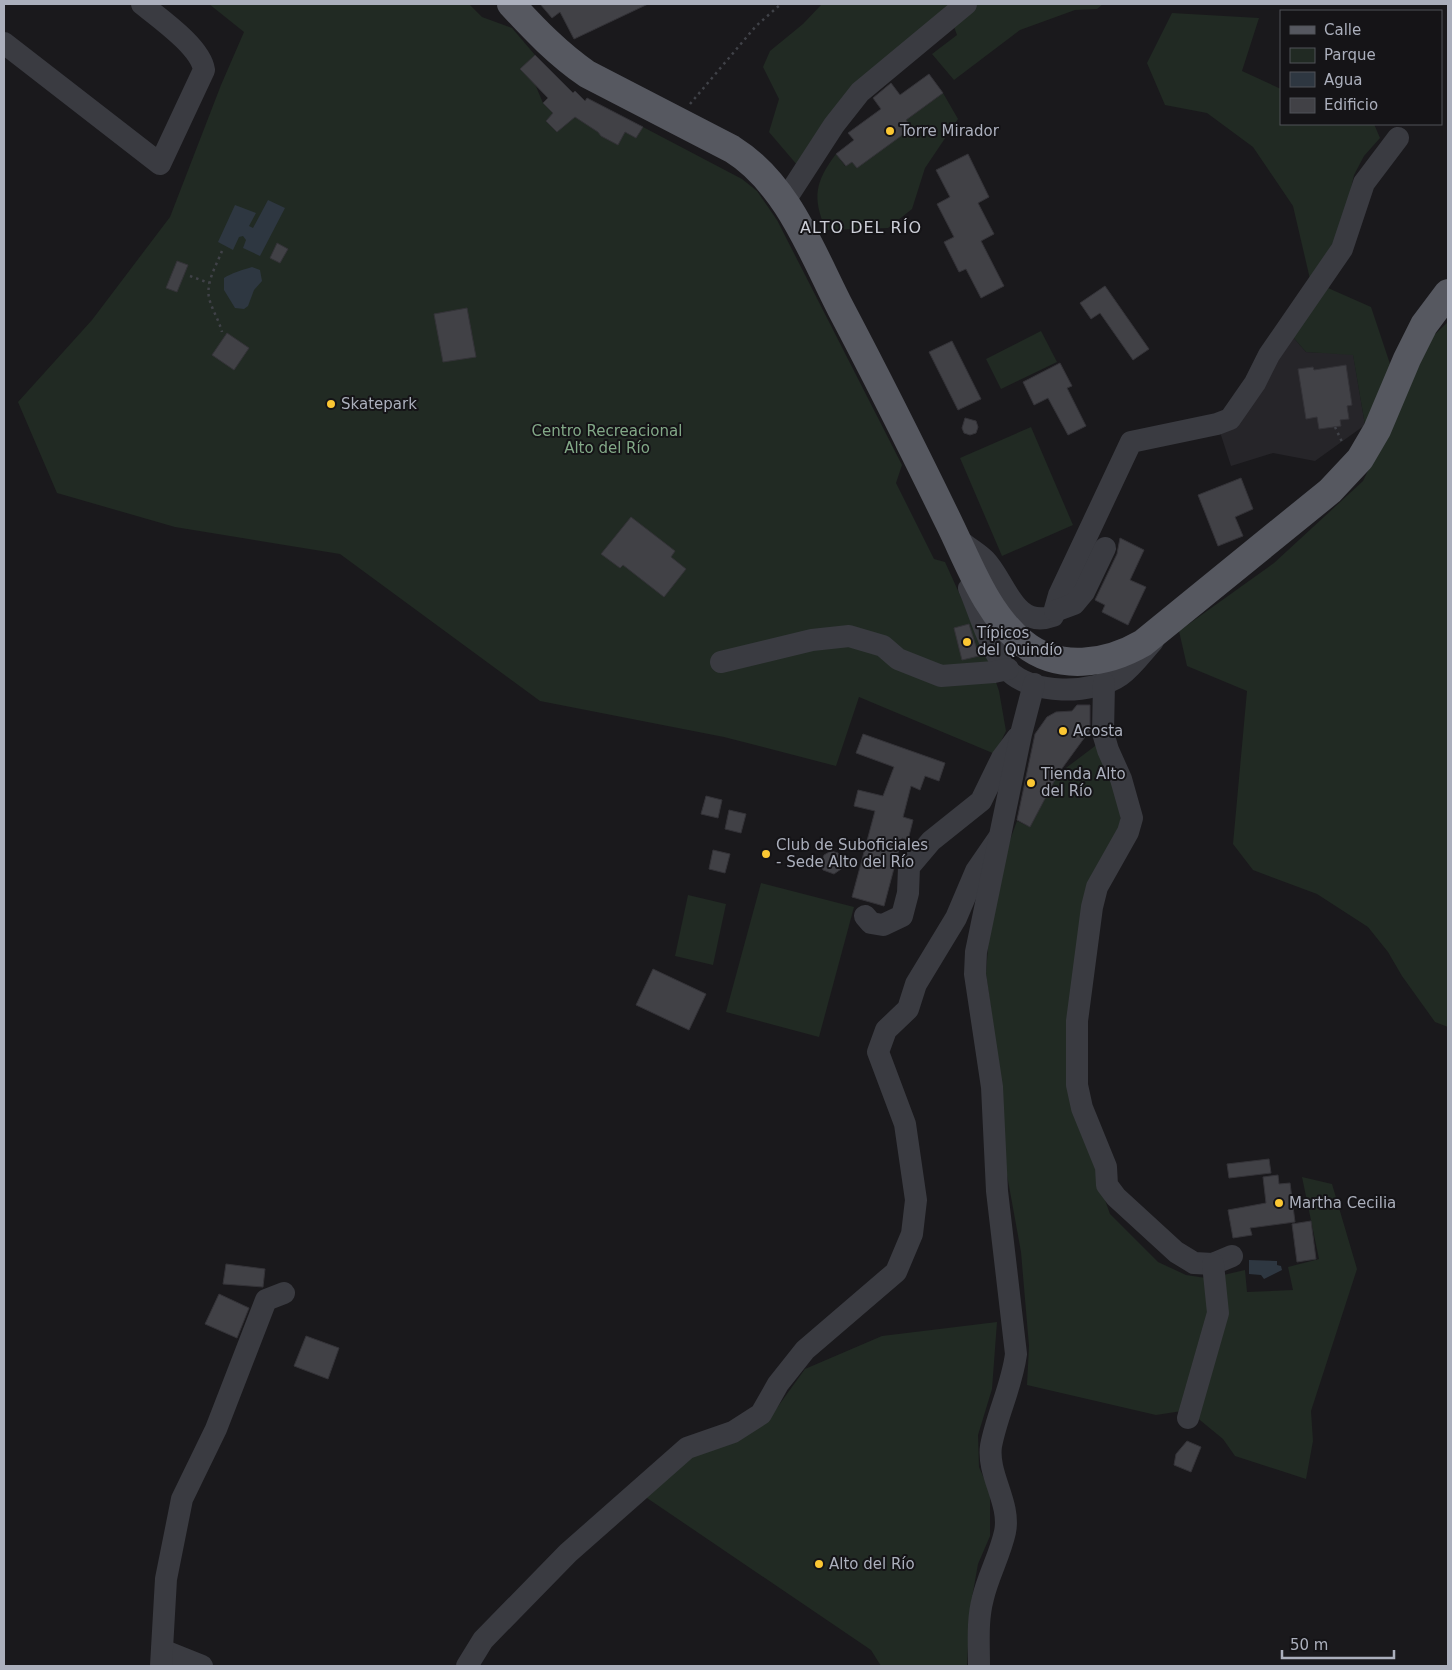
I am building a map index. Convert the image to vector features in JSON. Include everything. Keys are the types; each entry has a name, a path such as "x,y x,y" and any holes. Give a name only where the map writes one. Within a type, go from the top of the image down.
{"main road":[{"path":"511,4 544,40 566,60 607,86 676,120 749,160 763,174 784,202 905,432 999,620 1023,644 1036,652 1068,661 1088,662 1125,654 1167,625 1330,492 1360,458 1377,430 1406,359 1424,324 1448,293"}],"street":[{"path":"4,43 160,164 204,70 203,63 180,35 142,4"},
{"path":"784,202 834,125 860,92 966,4"},
{"path":"957,539 986,561 1009,599 1028,616 1044,620 1053,616 1056,611 1059,595 1131,442 1217,424 1230,419 1262,385 1270,355 1342,250 1364,183 1398,138"},
{"path":"905,432 990,639 1008,669 1034,684 1069,690 1104,683 1121,674 1167,625"},
{"path":"1056,611 1074,604 1084,592 1104,548"},
{"path":"722,662 812,640 849,636 882,646 898,659 941,676 994,672 1008,669"},
{"path":"1104,683 1103,733 1121,778 1132,818 1128,832 1098,887 1092,907 1077,1021 1077,1085 1082,1108 1106,1167 1107,1185 1116,1197 1176,1252 1194,1263 1223,1260 1218,1313 1188,1418"},
{"path":"979,1666 978,1622 982,1598 1005,1532 1005,1516 992,1463 991,1447 1014,1372 1016,1354 997,1191 992,1087 975,974 980,927 993,874 998,839 1021,734 1034,684"},
{"path":"865,916 871,923 883,926 902,916 908,893 909,867 931,842 981,801 1002,758 1021,734"},
{"path":"467,1666 483,1640 568,1553 687,1448 733,1432 761,1414 778,1384 805,1350 896,1272 912,1234 916,1200 906,1124 878,1052 886,1030 908,1009 916,984 956,918 976,871 998,839"},
{"path":"202,1666 162,1658 166,1579 182,1499 216,1429 266,1300 284,1293"}],"path":[{"path":"676,120 756,26 781,4"},
{"path":"222,252 209,283 209,298 222,332"},
{"path":"190,276 209,283"}],"shaded area":[{"path":"1292,336 1306,352 1353,354 1365,425 1315,461 1273,453 1231,466 1220,432"}],"green space":[{"name":"Centro Recreacional Alto del Río","path":"209,4 469,4 482,17 512,28 535,55 520,69 535,84 543,103 553,113 546,121 557,132 575,117 589,126 592,120 601,136 618,145 625,132 636,138 643,127 742,179 757,191 777,220 902,465 896,483 934,559 945,562 985,650 999,691 1006,731 995,754 859,697 836,766 724,737 540,701 340,554 175,527 57,493 18,402 92,320 170,217 221,85 244,32"},
{"path":"822,4 958,4 798,166 769,132 779,99 763,67 770,51 803,24"},
{"path":"978,4 1103,4 1097,9 1075,10 1020,30 954,80 932,54 957,35 953,24"},
{"path":"1172,13 1259,18 1242,71 1280,89 1280,125 1374,125 1380,138 1364,156 1354,175 1342,229 1310,279 1293,206 1253,147 1207,113 1165,105 1147,63"},
{"path":"943,93 958,119 925,168 912,209 888,228 826,230 817,199 818,190 824,173 836,154 845,166 911,128 906,120"},
{"path":"1328,288 1371,307 1391,367 1365,425 1353,355 1306,352 1292,336"},
{"path":"1448,322 1448,1027 1435,1022 1402,976 1388,952 1368,927 1317,894 1253,870 1233,844 1247,691 1187,666 1179,631 1274,563 1363,481 1434,335"},
{"path":"1041,331 1057,362 1001,389 986,359"},
{"path":"1031,427 1073,525 1002,556 960,458"},
{"path":"1099,743 1122,805 1120,822 1072,1013 1104,1197 1110,1214 1158,1262 1186,1275 1206,1278 1210,1310 1182,1411 1156,1415 1027,1385 1029,1346 1021,1252 1005,1164 996,1047 986,973 991,910 1007,848 1017,821 1030,827 1058,774"},
{"path":"761,883 854,907 819,1037 726,1012"},
{"path":"688,895 726,904 713,965 675,956"},
{"path":"1302,1177 1332,1184 1357,1269 1311,1411 1313,1441 1306,1479 1235,1456 1223,1439 1195,1416 1219,1276 1245,1270 1247,1292 1293,1290 1288,1267 1319,1259"},
{"path":"997,1322 992,1389 978,1435 979,1467 990,1492 990,1536 978,1564 970,1609 967,1666 881,1666 871,1650 644,1496 687,1455 771,1416 805,1369 882,1336"}],"water":[{"path":"268,200 285,208 260,256 243,248 246,240 243,236 239,237 233,250 218,242 235,205 256,213 249,226 253,228"},
{"path":"252,267 260,270 262,281 254,290 248,306 244,309 235,308 224,290 224,278"},
{"path":"1249,1260 1277,1261 1277,1265 1281,1266 1282,1270 1264,1279 1261,1275 1249,1274"}],"building":[{"path":"540,4 648,4 574,39 560,12 552,18"},
{"path":"535,55 573,93 575,91 585,101 587,98 643,127 636,138 625,132 618,145 601,136 575,117 557,132 546,121 553,113 543,103 548,98 520,69"},
{"path":"929,74 943,93 906,120 912,128 857,168 852,162 846,166 836,154 854,140 848,133 881,109 873,98 891,83 900,95"},
{"path":"968,154 989,197 978,203 994,234 981,241 1004,286 981,298 966,269 959,272 944,242 954,237 937,204 950,197 936,170"},
{"path":"277,243 288,249 280,263 270,258"},
{"path":"177,261 188,265 177,292 166,288"},
{"path":"1105,286 1149,349 1133,360 1100,313 1091,319 1080,303"},
{"path":"467,308 476,357 443,362 434,314"},
{"path":"227,333 249,348 234,370 212,355"},
{"path":"952,341 981,399 958,410 929,352"},
{"path":"1060,363 1072,386 1067,388 1086,426 1068,435 1048,398 1034,405 1023,382"},
{"path":"1346,365 1352,405 1347,406 1349,419 1340,420 1341,426 1319,429 1317,417 1306,419 1298,369 1313,367 1314,370"},
{"path":"965,418 976,421 978,427 976,433 970,435 964,433 962,428"},
{"path":"1241,478 1253,509 1235,517 1243,536 1218,546 1198,495"},
{"path":"631,517 675,551 671,557 686,569 664,597 623,565 620,568 601,554"},
{"path":"1120,538 1144,550 1130,580 1146,587 1128,625 1102,612 1105,605 1095,600 1117,554"},
{"name":"Típicos del Quindío","path":"969,624 979,656 962,660 954,628"},
{"name":"Acosta","path":"1077,705 1090,705 1090,730 1058,774 1030,827 1017,820 1035,734 1047,717 1056,712 1072,711"},
{"path":"863,734 945,763 939,781 925,776 920,790 911,786 903,817 913,820 908,840 902,838 884,906 852,897 875,811 854,806 858,790 883,796 894,767 856,753"},
{"path":"706,796 722,800 718,818 701,814"},
{"path":"729,810 746,814 741,833 725,829"},
{"path":"713,850 730,854 725,873 709,869"},
{"path":"831,851 838,853 848,864 834,874 823,870 821,862 824,855"},
{"path":"653,969 706,994 689,1030 636,1005"},
{"path":"1269,1159 1271,1173 1229,1178 1227,1164"},
{"path":"1278,1175 1279,1184 1290,1183 1295,1222 1250,1228 1252,1235 1233,1238 1228,1210 1266,1203 1263,1177"},
{"path":"1311,1221 1316,1259 1297,1262 1292,1224"},
{"path":"226,1264 265,1269 263,1287 223,1284"},
{"path":"219,1294 249,1308 237,1338 205,1324"},
{"path":"306,1336 339,1348 328,1379 294,1366"},
{"path":"1187,1441 1201,1447 1191,1472 1174,1465 1176,1454"}],"place":[{"name":"Torre Mirador","path":"890,131"},
{"name":"Skatepark","path":"331,404"},
{"name":"Típicos del Quindío","path":"967,642"},
{"name":"Acosta","path":"1063,731"},
{"name":"Tienda Alto del Río","path":"1031,783"},
{"name":"Club de Suboficiales - Sede Alto del Río","path":"766,854"},
{"name":"Martha Cecilia","path":"1279,1203"},
{"name":"Alto del Río","path":"819,1564"}],"district":[{"name":"ALTO DEL RÍO","path":"861,227"}]}
